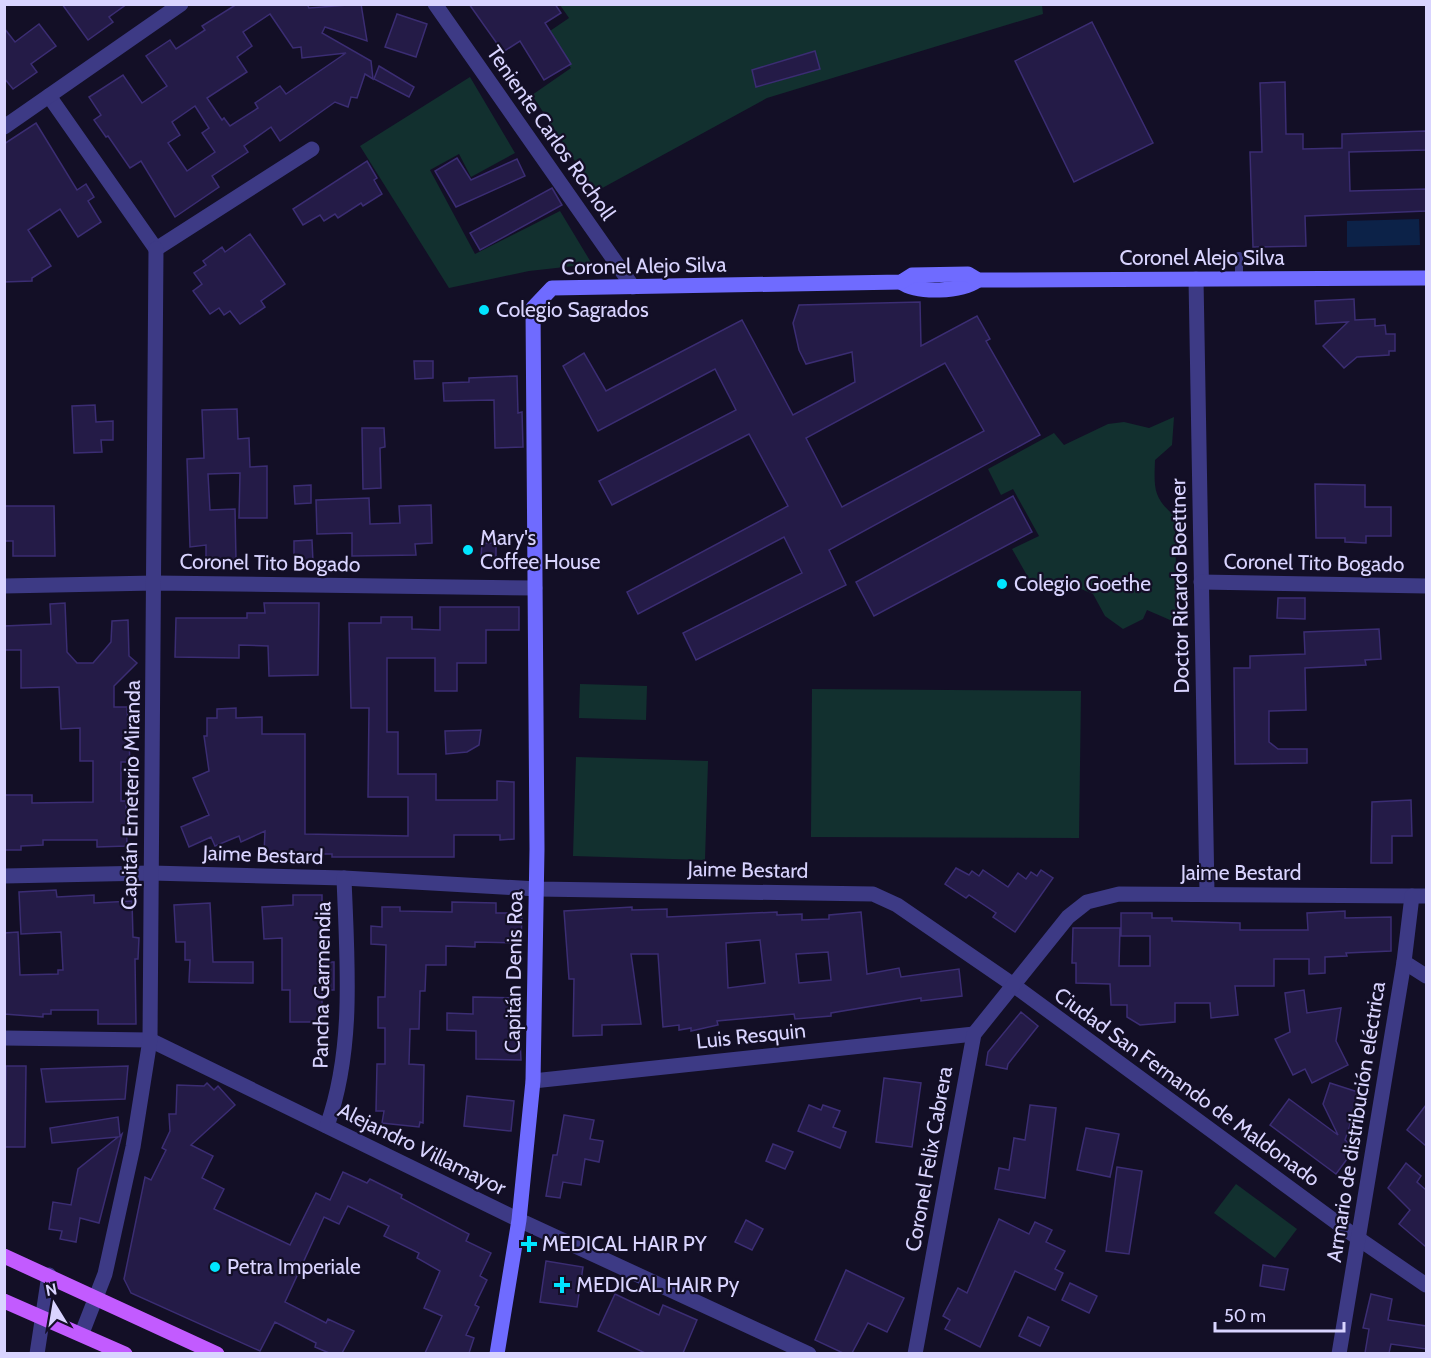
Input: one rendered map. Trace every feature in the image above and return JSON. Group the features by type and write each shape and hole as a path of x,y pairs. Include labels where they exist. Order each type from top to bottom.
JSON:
{"main road":[{"name":"Coronel Alejo Silva","path":"535,588 533,308 552,288 901,282 911,289 968,287 978,280 1426,278"},
{"name":"Capitán Denis Roa","path":"497,1353 519,1220 533,1081 537,889 535,588"},
{"path":"4,1256 217,1353"},
{"path":"4,1301 125,1353"}],"street":[{"path":"4,127 181,4"},
{"name":"Teniente Carlos Rocholl","path":"435,4 633,286"},
{"path":"49,96 156,249 312,148"},
{"name":"Capitán Emeterio Miranda","path":"82,1333 105,1274 127,1176 150,1040 156,249"},
{"name":"Doctor Ricardo Boettner","path":"1196,279 1207,893"},
{"name":"Coronel Tito Bogado","path":"1201,582 1426,586"},
{"name":"Coronel Tito Bogado","path":"4,586 155,583 535,588"},
{"name":"Jaime Bestard","path":"4,876 151,873 344,878 537,889 873,894 897,905 1012,984 1068,917 1087,902 1119,894 1419,896"},
{"name":"Pancha Garmendia","path":"327,1126 339,1092 346,1040 344,878"},
{"name":"Armario de distribución eléctrica","path":"1339,1353 1404,962 1419,896"},
{"path":"1404,962 1426,976"},
{"name":"Coronel Felix Cabrera","path":"915,1353 974,1034 1012,984"},
{"name":"Ciudad San Fernando de Maldonado","path":"1012,984 1426,1286"},
{"name":"Luis Resquin","path":"533,1081 974,1034"},
{"name":"Alejandro Villamayor","path":"4,1038 150,1040 519,1220 808,1353"},
{"path":"37,1353 49,1275"}],"lane":[{"path":"1239,256 1239,278"}],"green space":[{"path":"560,5 1042,5 1043,14 767,98 595,192 532,95 571,68 547,33 569,18","holes":["814,52 820,69 756,87 752,70"]},
{"path":"470,77 515,153 471,177 459,154 430,170 475,254 560,211 592,264 529,271 449,288 360,146"},
{"path":"1174,417 1172,445 1155,460 1155,485 1162,504 1175,516 1177,623 1147,610 1143,619 1123,629 1105,616 1093,594 1067,583 1029,579 1012,549 1039,536 1013,489 1001,495 988,469 1054,433 1064,445 1108,424 1124,422 1149,428"},
{"path":"580,684 647,686 646,720 579,718"},
{"path":"812,689 1081,691 1079,838 811,837"},
{"path":"576,757 708,761 705,860 573,856"},
{"path":"1236,1184 1297,1229 1275,1258 1214,1213"}],"water":[{"path":"1419,219 1420,245 1347,247 1347,221"}],"building":[{"path":"62,4 127,4 109,17 113,22 88,40"},
{"path":"237,4 307,4 309,8 361,4 367,41 325,27 322,33 371,61 373,79 365,74 357,98 351,97 348,107 335,102 280,141 271,127 244,146 248,152 212,176 219,187 175,217 141,161 130,168 108,136 106,137 94,120 101,115 89,97 123,75 142,103 167,86 146,56 170,40 176,49 205,30 202,26","holes":["270,14 293,48 301,47 302,58 346,53 286,94 280,86 255,103 258,108 230,126 224,118 222,120 207,98 247,72 237,57 252,46 243,32","195,106 209,128 202,133 215,152 187,171 168,143 180,135 172,122"]},
{"path":"469,4 555,4 561,13 545,23 571,64 544,80 520,41 503,52"},
{"path":"397,14 427,24 416,57 385,47"},
{"path":"1092,22 1153,143 1074,182 1015,61"},
{"path":"39,24 56,46 31,64 37,72 13,89 4,78 4,28 15,42"},
{"path":"815,51 820,69 756,87 752,70"},
{"path":"379,66 414,87 409,97 374,79"},
{"path":"1285,82 1286,134 1303,134 1303,149 1342,148 1342,134 1426,131 1426,150 1349,152 1350,191 1426,189 1426,211 1305,216 1306,246 1253,247 1250,152 1262,152 1260,83"},
{"path":"36,123 77,190 86,184 94,197 88,201 101,222 78,237 60,209 28,230 51,266 32,278 32,281 4,282 4,144"},
{"path":"457,158 471,180 517,159 525,176 456,207 435,171"},
{"path":"367,161 377,178 374,180 382,194 363,206 361,203 338,218 335,214 324,221 320,215 303,225 293,209"},
{"path":"552,188 562,205 480,250 470,233"},
{"path":"250,234 285,284 261,301 265,307 240,324 230,311 224,315 219,308 210,314 193,291 202,284 194,273 206,265 203,261 222,247 225,252"},
{"path":"1354,299 1355,320 1375,319 1375,326 1385,325 1386,334 1395,334 1395,351 1389,351 1389,355 1357,357 1344,368 1323,346 1348,322 1316,324 1315,301"},
{"path":"920,302 921,346 977,316 990,339 986,341 1040,435 829,550 846,585 696,660 683,633 802,573 784,537 638,614 627,592 788,506 749,434 612,505 599,481 736,410 715,369 598,431 563,366 584,353 606,391 742,320 793,415 855,382 852,352 806,364 799,350 793,323 799,305","holes":["945,363 984,431 842,507 806,438"]},
{"path":"414,361 433,361 433,378 415,379"},
{"path":"517,376 518,413 522,412 523,447 495,448 494,400 444,401 443,383 469,382 469,378"},
{"path":"95,405 96,422 113,421 113,440 101,440 102,452 74,453 72,406"},
{"path":"237,409 238,439 249,438 250,467 267,466 267,518 239,518 240,473 208,474 210,510 235,509 236,560 206,560 206,545 190,547 187,459 204,458 202,410"},
{"path":"362,428 384,428 385,447 380,448 381,488 363,489"},
{"path":"1315,484 1365,485 1365,507 1391,507 1391,536 1366,536 1366,543 1345,542 1345,538 1316,538"},
{"path":"311,485 311,503 295,504 294,486"},
{"path":"1013,496 1032,532 874,616 856,582"},
{"path":"369,498 370,524 400,523 399,506 431,505 432,543 415,544 416,555 352,556 352,533 317,534 316,500"},
{"path":"4,506 54,506 55,556 13,556 13,541 4,541"},
{"path":"312,540 313,562 294,563 294,541"},
{"path":"482,543 496,543 496,558 481,557"},
{"path":"1278,598 1305,598 1305,619 1277,618"},
{"path":"65,603 67,652 77,663 93,663 111,642 112,621 128,620 129,656 137,663 114,686 114,707 127,707 130,762 121,762 121,801 126,801 127,846 97,847 97,840 43,840 43,845 21,846 21,850 4,850 4,795 32,795 32,803 93,802 93,761 80,761 80,728 61,729 59,687 21,688 21,650 4,650 4,626 51,624 50,604"},
{"path":"264,603 319,603 318,675 269,676 268,646 239,645 239,658 175,657 176,618 247,618 247,613 265,613"},
{"path":"440,607 519,607 519,630 486,630 486,663 457,663 457,691 435,691 435,658 387,658 387,732 398,732 398,774 436,774 436,800 497,800 497,781 514,782 514,839 500,840 500,835 454,835 454,857 332,857 332,854 264,854 265,831 241,842 239,836 215,846 211,837 189,847 181,827 209,815 193,778 209,771 204,736 207,736 207,718 217,718 217,709 236,708 236,718 262,717 262,734 305,734 305,834 408,836 408,797 368,797 369,708 351,708 349,623 381,623 381,617 412,617 412,629 440,630"},
{"path":"1379,629 1381,659 1365,660 1366,665 1305,668 1306,710 1269,711 1269,742 1278,749 1307,749 1307,763 1235,764 1234,668 1250,668 1250,656 1305,654 1304,632"},
{"path":"481,730 479,745 467,752 446,754 445,731"},
{"path":"1411,800 1412,836 1392,836 1392,863 1371,863 1372,802"},
{"path":"956,868 969,875 972,871 979,876 983,870 1008,887 1018,873 1026,879 1031,872 1037,876 1041,870 1053,878 1015,932 993,917 996,913 969,895 966,898 945,884"},
{"path":"56,890 57,897 94,895 94,903 132,901 133,937 139,938 138,959 135,959 136,1024 98,1024 98,1010 51,1010 51,1014 43,1014 43,1017 4,1014 4,933 18,932 20,975 58,974 58,970 63,970 61,932 21,934 19,892"},
{"path":"293,895 322,895 322,962 334,962 334,990 322,990 322,1022 290,1022 290,990 282,990 282,938 264,939 262,907 293,905"},
{"path":"452,902 496,903 496,913 522,913 521,943 475,942 475,947 446,946 446,965 426,965 425,991 420,991 419,1029 410,1029 409,1064 424,1065 423,1123 420,1122 419,1127 382,1123 384,1111 376,1111 377,1064 385,1064 385,1028 378,1028 378,997 385,997 386,945 371,944 371,926 382,927 382,907 400,907 400,911 452,912"},
{"path":"210,903 213,962 253,962 253,983 189,982 190,960 185,960 185,942 176,942 174,905"},
{"path":"632,907 632,910 667,909 667,917 777,912 777,915 802,914 802,920 829,919 829,915 861,912 867,974 899,968 901,977 959,969 962,996 921,1001 921,998 831,1013 831,1016 795,1019 794,1014 717,1021 718,1025 691,1031 691,1028 679,1030 679,1025 663,1027 658,954 631,954 641,1024 602,1025 602,1035 573,1036 574,979 569,979 564,911","holes":["760,940 765,983 728,988 726,943","828,952 831,980 799,983 796,954"]},
{"path":"1345,911 1345,918 1391,917 1391,951 1346,953 1347,956 1325,957 1325,973 1309,974 1309,959 1274,959 1274,986 1235,986 1238,1015 1211,1018 1210,1003 1175,1003 1175,1022 1140,1025 1127,1017 1127,1005 1111,1005 1110,984 1076,983 1076,963 1072,963 1073,928 1120,928 1119,966 1150,966 1150,936 1121,936 1121,913 1152,913 1152,918 1172,918 1172,921 1240,923 1240,930 1308,930 1307,913"},
{"path":"1304,990 1307,1013 1341,1008 1336,1041 1348,1065 1312,1083 1305,1069 1293,1075 1275,1039 1290,1032 1285,993"},
{"path":"473,997 518,998 521,1060 476,1059 476,1031 447,1030 447,1013 473,1014"},
{"path":"1021,1012 1038,1026 1008,1064 1007,1069 986,1065 988,1052"},
{"path":"6,1066 26,1066 25,1147 5,1147"},
{"path":"128,1066 125,1099 46,1102 41,1069"},
{"path":"884,1078 921,1083 912,1147 876,1142"},
{"path":"207,1083 214,1090 218,1086 235,1105 191,1145 213,1156 202,1178 224,1189 214,1209 290,1245 316,1193 330,1200 343,1172 367,1183 370,1179 402,1195 401,1198 469,1234 466,1241 491,1253 480,1276 487,1280 475,1305 479,1307 466,1335 474,1338 469,1353 425,1353 442,1316 424,1308 440,1271 417,1258 419,1253 384,1236 389,1226 348,1206 339,1224 324,1217 285,1302 326,1323 328,1319 354,1331 342,1353 329,1353 315,1347 316,1343 275,1322 260,1351 131,1293 124,1279 145,1177 151,1180 166,1150 162,1148 170,1131 169,1114 176,1114 177,1085 204,1086"},
{"path":"1330,1083 1361,1093 1345,1140 1353,1146 1353,1151 1336,1174 1270,1125 1289,1099 1338,1135 1323,1104"},
{"path":"467,1096 514,1101 511,1131 464,1126"},
{"path":"809,1105 821,1110 823,1105 840,1111 833,1127 846,1132 840,1148 798,1131"},
{"path":"1030,1105 1056,1108 1045,1198 995,1189 999,1168 1009,1170 1014,1138 1025,1140"},
{"path":"1426,1105 1426,1146 1407,1130"},
{"path":"564,1115 594,1120 590,1139 603,1141 599,1162 585,1159 581,1185 563,1182 560,1198 546,1196 553,1155 557,1155"},
{"path":"118,1117 120,1136 122,1134 99,1223 80,1218 76,1242 60,1239 62,1231 49,1229 53,1202 71,1205 78,1169 118,1137 52,1143 50,1128"},
{"path":"1086,1128 1119,1134 1110,1177 1077,1170"},
{"path":"773,1144 793,1152 785,1169 766,1161"},
{"path":"1406,1163 1421,1176 1417,1182 1426,1190 1426,1247 1399,1224 1410,1210 1388,1188"},
{"path":"1117,1167 1142,1171 1129,1254 1106,1251"},
{"path":"999,1219 1029,1234 1035,1222 1052,1230 1046,1242 1065,1251 1055,1269 1063,1273 1055,1290 1015,1271 980,1347 945,1329 950,1320 943,1316 958,1288 967,1293"},
{"path":"746,1220 763,1229 752,1250 735,1242"},
{"path":"546,1261 583,1267 577,1307 540,1302"},
{"path":"1263,1265 1288,1269 1284,1290 1260,1286"},
{"path":"846,1270 904,1298 887,1332 868,1323 852,1353 843,1353 815,1340"},
{"path":"1070,1283 1097,1296 1089,1313 1062,1300"},
{"path":"615,1294 659,1315 663,1305 697,1320 683,1353 645,1353 598,1331"},
{"path":"1371,1294 1392,1299 1388,1320 1426,1326 1426,1349 1391,1344 1389,1353 1365,1353 1369,1329 1363,1328"},
{"path":"1028,1317 1049,1327 1040,1346 1019,1336"}],"place":[{"name":"Colegio Sagrados","path":"484,310"},
{"name":"Mary's Coffee House","path":"468,550"},
{"name":"Colegio Goethe","path":"1002,584"},
{"name":"MEDICAL HAIR PY","path":"529,1244"},
{"name":"Petra Imperiale","path":"215,1267"},
{"name":"MEDICAL HAIR Py","path":"562,1285"}]}
